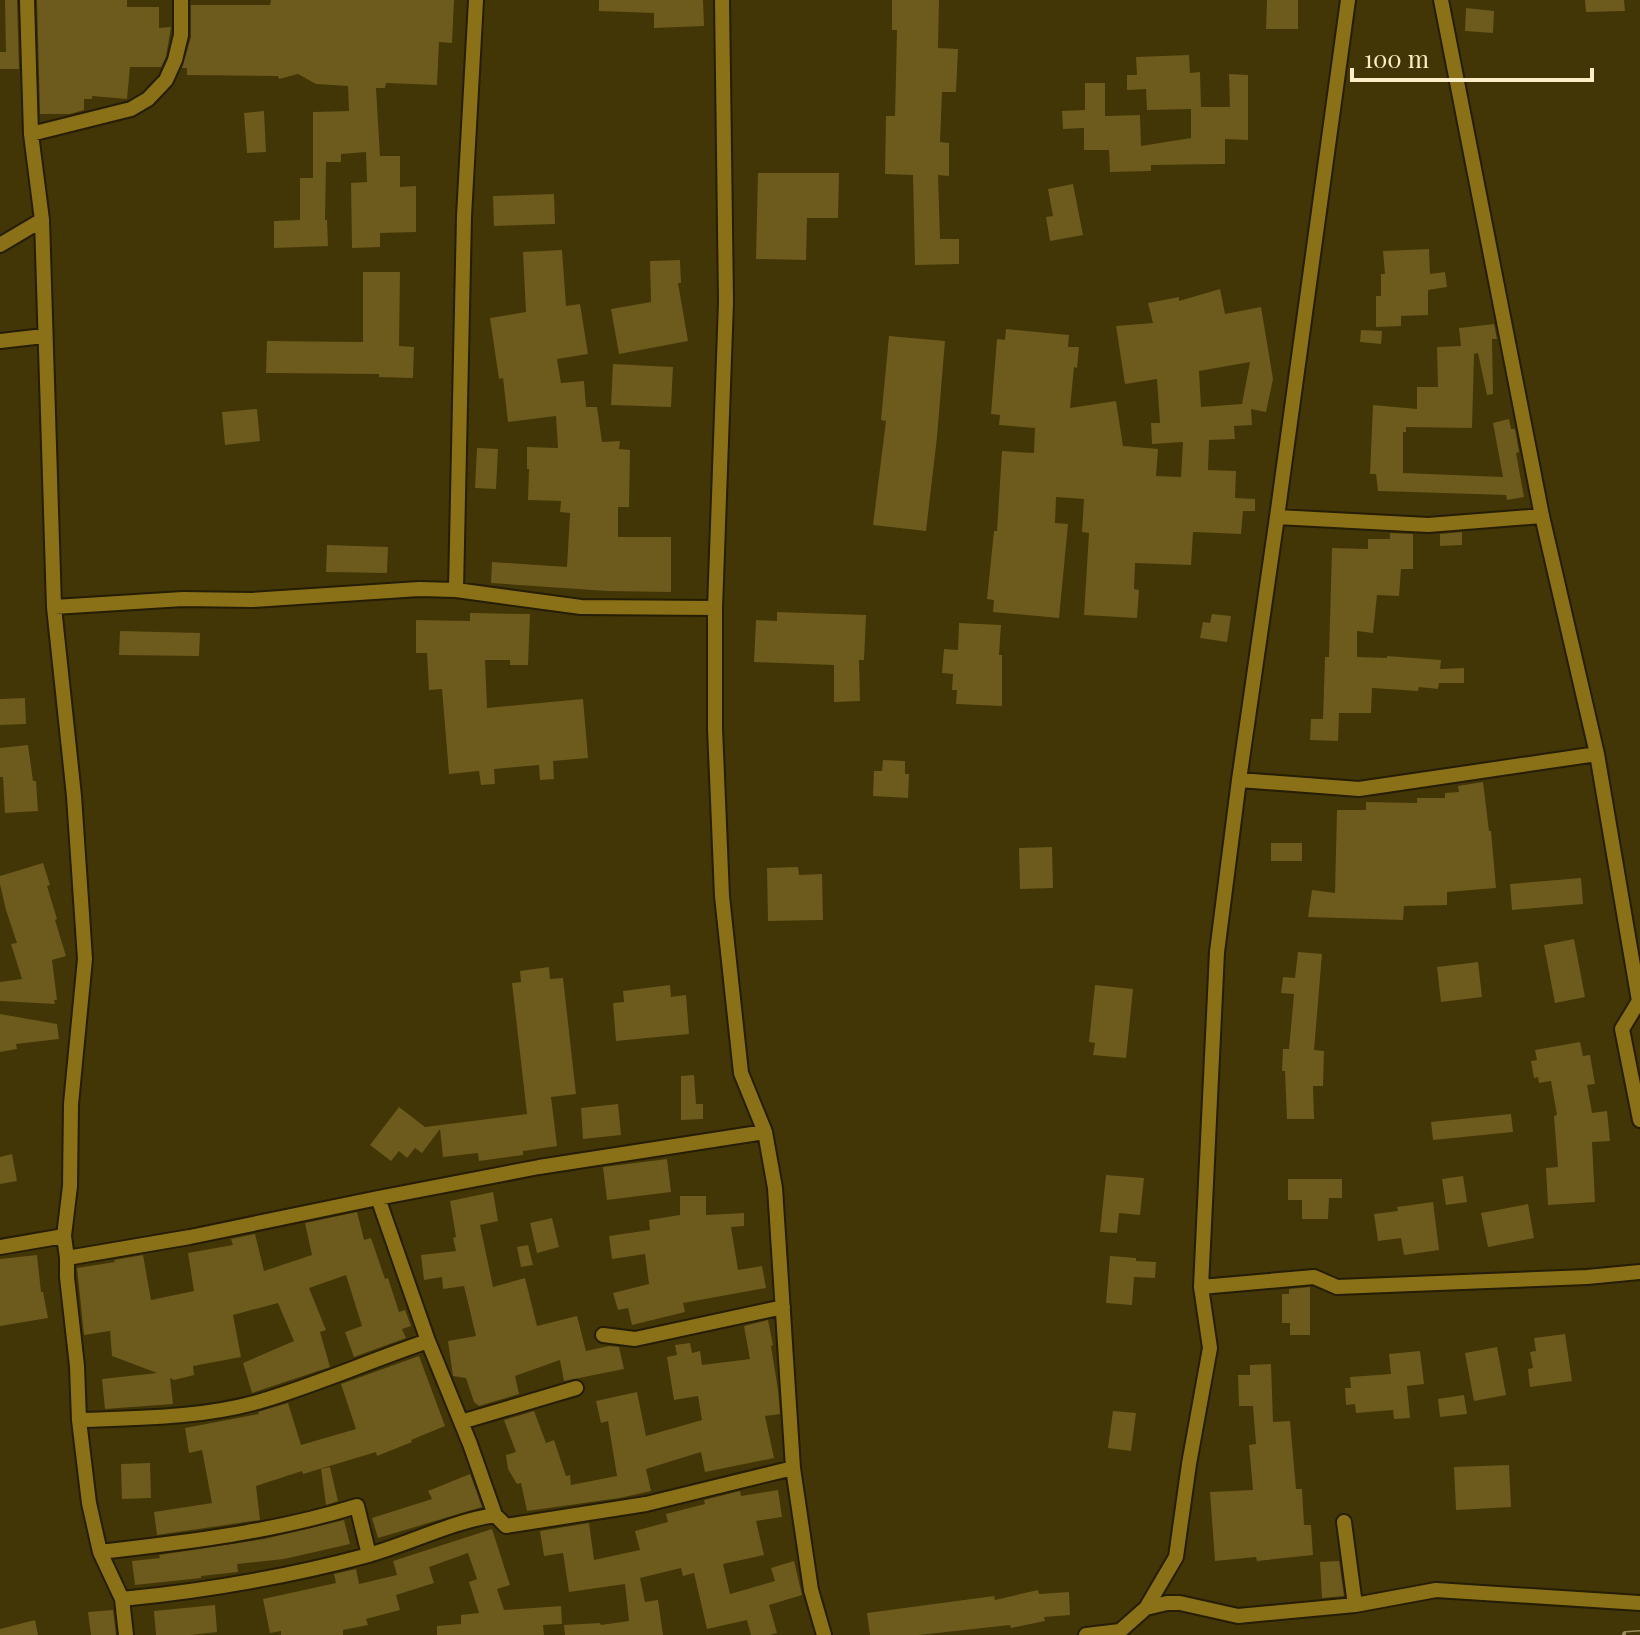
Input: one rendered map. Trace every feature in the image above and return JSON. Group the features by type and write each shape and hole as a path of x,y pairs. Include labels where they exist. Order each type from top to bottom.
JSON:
{"street":[{"path":"27,0 31,134 42,220 54,607 74,796 85,959 71,1104 70,1186 64,1236 89,1503 100,1552 122,1599 126,1635"},
{"path":"31,134 131,109 148,99 166,80 175,60 181,35 181,0"},
{"path":"456,590 464,216 476,0"},
{"path":"722,0 726,302 715,608 715,728 722,896 741,1073 765,1132 775,1188 793,1468 811,1590 824,1635"},
{"path":"1086,1635 1120,1633 1146,1608 1176,1557 1210,1348 1201,1287 1217,952 1348,0"},
{"path":"1441,0 1542,516 1597,754 1639,1001 1622,1029 1640,1120"},
{"path":"0,245 42,220"},
{"path":"0,341 44,336"},
{"path":"1277,517 1428,525 1542,516"},
{"path":"54,607 183,599 252,600 419,589 456,590 581,607 715,608"},
{"path":"1239,780 1359,789 1597,754"},
{"path":"67,1258 190,1237 539,1167 765,1132"},
{"path":"378,1198 428,1341 495,1515 506,1526 646,1504 793,1468"},
{"path":"0,1247 64,1236"},
{"path":"1201,1287 1314,1277 1337,1287 1640,1272"},
{"path":"603,1335 635,1339 783,1307"},
{"path":"79,1420 203,1413 261,1401 428,1341"},
{"path":"461,1422 576,1388"},
{"path":"100,1552 223,1537 323,1517 357,1506 369,1555"},
{"path":"122,1599 182,1593 304,1571 369,1555 476,1518 495,1515"},
{"path":"1344,1522 1355,1605"},
{"path":"1146,1608 1180,1603 1238,1616 1355,1605 1436,1590 1640,1603"}],"building":[{"path":"5,0 17,0 19,69 0,69 0,52 6,52"},
{"path":"37,0 127,0 127,7 159,7 159,28 171,27 166,57 161,67 130,67 127,99 92,96 92,99 84,99 84,110 70,114 40,114"},
{"path":"271,0 454,0 452,43 439,42 437,85 386,83 385,88 376,88 380,156 400,156 400,187 416,186 416,232 380,233 380,247 352,248 351,183 367,182 366,152 341,154 341,162 326,162 328,246 274,248 274,221 300,220 300,178 313,178 313,112 349,111 348,86 316,84 298,74 279,79 278,76 187,75 187,68 182,68 191,37 191,5 270,5"},
{"path":"599,0 703,0 704,26 654,28 654,13 599,11"},
{"path":"892,0 939,0 938,48 958,49 956,92 942,92 940,142 949,143 949,176 938,175 940,239 959,239 959,264 915,265 913,175 885,174 886,116 895,116 897,30 892,30"},
{"path":"1267,0 1298,0 1298,29 1266,29"},
{"path":"1585,0 1624,0 1625,11 1586,12"},
{"path":"1466,8 1494,11 1493,33 1465,31"},
{"path":"1189,55 1190,73 1200,72 1201,107 1230,107 1229,74 1248,75 1248,140 1225,139 1225,164 1151,165 1151,171 1110,172 1109,150 1084,150 1084,128 1063,129 1062,111 1085,110 1085,83 1105,83 1105,116 1140,115 1141,146 1191,138 1191,109 1147,110 1146,89 1127,90 1127,75 1137,75 1136,57"},
{"path":"264,111 266,152 247,153 244,113"},
{"path":"758,173 839,173 838,218 807,218 806,260 756,259"},
{"path":"1073,184 1083,235 1050,241 1046,217 1053,216 1048,189"},
{"path":"554,194 555,224 494,226 493,196"},
{"path":"1429,249 1430,274 1445,272 1447,287 1428,290 1428,315 1401,316 1401,326 1376,327 1376,296 1381,296 1381,274 1385,274 1383,251"},
{"path":"562,250 566,306 580,304 588,354 557,359 561,383 584,381 586,407 597,407 602,442 620,441 619,449 630,450 629,507 618,507 618,537 671,537 671,592 491,583 492,562 567,567 570,513 560,512 561,501 528,500 527,447 558,448 556,416 508,422 503,378 499,379 490,318 526,312 523,252"},
{"path":"680,260 681,283 678,283 688,341 619,354 611,309 651,302 650,261"},
{"path":"363,272 400,272 399,346 414,347 413,378 379,377 379,374 266,373 267,341 363,342"},
{"path":"1220,289 1225,314 1261,307 1273,379 1266,412 1251,409 1252,425 1234,426 1235,439 1209,440 1208,470 1236,471 1235,498 1255,499 1255,511 1243,511 1241,534 1193,532 1191,565 1135,563 1134,589 1139,590 1137,618 1084,615 1089,533 1082,532 1084,499 1056,497 1055,523 1068,524 1059,618 993,612 994,600 987,599 994,531 997,531 1002,451 1034,453 1035,428 999,425 1000,415 991,414 997,339 1005,340 1006,329 1069,335 1068,347 1079,347 1070,408 1116,401 1123,446 1158,449 1156,476 1181,477 1183,442 1152,444 1151,423 1160,423 1157,379 1125,384 1116,326 1153,323 1148,303 1179,297 1179,301","holes":["1250,362 1242,404 1201,407 1199,371"]},
{"path":"1494,324 1497,339 1492,339 1493,394 1487,395 1478,353 1474,354 1472,428 1406,427 1406,432 1403,432 1403,473 1503,477 1493,423 1509,419 1511,429 1515,429 1524,497 1507,500 1506,495 1378,491 1376,474 1370,474 1373,405 1417,409 1417,387 1438,387 1437,347 1461,346 1459,328"},
{"path":"1361,330 1382,331 1381,344 1360,342"},
{"path":"889,336 945,341 926,531 873,525 886,421 881,420"},
{"path":"613,364 673,367 671,407 611,405"},
{"path":"257,409 260,441 225,445 222,412"},
{"path":"477,448 498,449 496,489 475,488"},
{"path":"1462,532 1462,545 1440,546 1440,534"},
{"path":"1390,533 1413,534 1413,569 1401,569 1399,596 1377,595 1373,633 1357,631 1357,657 1441,660 1440,669 1464,668 1464,683 1439,683 1438,689 1419,687 1418,691 1372,688 1371,713 1339,713 1338,741 1310,740 1311,719 1323,719 1325,657 1329,657 1332,548 1368,549 1368,539 1390,539"},
{"path":"327,545 388,547 387,573 326,572"},
{"path":"777,612 866,615 864,660 859,660 860,701 834,702 834,665 754,662 756,620 777,621"},
{"path":"470,613 530,614 528,665 510,665 510,660 485,660 487,708 583,699 588,758 553,761 554,779 540,780 539,765 494,769 495,784 481,785 479,771 449,774 442,689 429,690 427,653 416,653 416,620 470,621"},
{"path":"1212,614 1231,616 1227,642 1200,638 1203,622 1210,623"},
{"path":"959,623 1001,625 1002,706 956,704 957,690 952,690 953,674 942,673 944,649 958,650"},
{"path":"120,631 200,633 199,656 119,655"},
{"path":"25,698 26,724 0,725 0,699"},
{"path":"28,745 33,781 36,781 38,811 5,813 0,748"},
{"path":"883,760 905,761 905,774 909,774 908,798 873,796 874,771 882,771"},
{"path":"1483,782 1496,888 1447,892 1447,905 1404,906 1403,920 1308,917 1312,890 1335,893 1337,810 1366,810 1366,802 1417,803 1417,798 1445,798 1445,793 1459,792 1458,786"},
{"path":"1271,843 1302,843 1302,861 1271,861"},
{"path":"1052,847 1053,888 1020,889 1019,848"},
{"path":"43,863 66,956 52,960 57,1000 54,1000 55,1004 0,1001 0,982 22,979 11,944 17,943 6,910 0,876"},
{"path":"798,867 799,875 822,874 823,920 768,921 767,868"},
{"path":"1581,878 1583,904 1512,910 1510,884"},
{"path":"1574,939 1585,997 1555,1003 1544,945"},
{"path":"1298,952 1322,954 1314,1050 1324,1051 1323,1086 1313,1086 1314,1119 1287,1119 1285,1071 1282,1071 1283,1049 1289,1049 1294,994 1281,993 1283,977 1295,978"},
{"path":"1478,962 1482,997 1441,1002 1437,967"},
{"path":"549,967 550,979 563,978 576,1094 551,1097 557,1146 523,1151 523,1155 479,1161 478,1153 443,1157 440,1129 422,1153 415,1148 407,1158 399,1151 391,1161 370,1145 399,1107 425,1127 527,1114 512,983 521,982 520,971"},
{"path":"670,985 671,997 686,995 689,1034 616,1041 613,1003 624,1002 623,991"},
{"path":"1095,985 1133,989 1126,1058 1093,1055 1095,1043 1089,1042"},
{"path":"0,1014 57,1024 59,1039 16,1044 17,1049 0,1052"},
{"path":"1580,1042 1583,1056 1590,1055 1595,1084 1587,1085 1592,1113 1607,1111 1610,1141 1592,1142 1595,1202 1548,1205 1546,1168 1558,1167 1554,1116 1557,1115 1551,1081 1539,1083 1538,1077 1534,1078 1531,1061 1537,1060 1535,1050"},
{"path":"694,1075 696,1104 703,1104 703,1119 681,1120 681,1076"},
{"path":"618,1104 621,1135 583,1139 581,1108"},
{"path":"1511,1114 1513,1132 1433,1140 1431,1122"},
{"path":"12,1154 17,1181 0,1184 0,1157"},
{"path":"667,1159 671,1192 607,1200 603,1167"},
{"path":"1106,1175 1144,1178 1140,1215 1119,1213 1117,1233 1100,1232"},
{"path":"1463,1176 1467,1202 1446,1205 1442,1179"},
{"path":"1288,1179 1342,1179 1342,1198 1329,1198 1328,1219 1302,1219 1302,1200 1288,1200"},
{"path":"493,1192 498,1221 480,1225 493,1287 525,1278 537,1326 577,1316 586,1351 619,1347 624,1369 564,1381 560,1360 515,1376 519,1394 479,1406 474,1402 466,1378 453,1376 448,1341 476,1336 464,1286 443,1289 442,1277 424,1280 421,1255 456,1251 450,1201"},
{"path":"680,1196 706,1196 706,1215 744,1213 744,1226 731,1227 738,1270 762,1266 766,1288 683,1303 685,1312 632,1325 628,1308 618,1310 613,1293 649,1284 645,1254 612,1259 609,1236 650,1230 649,1220 680,1215"},
{"path":"1433,1202 1439,1250 1404,1255 1401,1238 1378,1241 1374,1214"},
{"path":"1528,1204 1534,1238 1488,1247 1481,1213"},
{"path":"357,1212 364,1240 371,1238 399,1312 405,1310 411,1326 402,1329 406,1338 354,1357 345,1332 362,1326 346,1275 309,1288 326,1330 320,1332 330,1367 252,1393 243,1363 294,1341 278,1303 233,1315 241,1357 193,1366 194,1375 174,1380 170,1378 173,1404 105,1409 102,1379 157,1373 112,1356 110,1331 84,1335 77,1268 143,1255 151,1300 194,1291 188,1253 233,1245 231,1239 255,1234 264,1271 312,1255 305,1223"},
{"path":"552,1218 559,1247 537,1253 530,1223"},
{"path":"528,1245 533,1265 521,1267 517,1247"},
{"path":"37,1255 41,1292 48,1318 0,1326 0,1259"},
{"path":"1110,1256 1156,1262 1155,1278 1134,1277 1132,1305 1106,1303"},
{"path":"1310,1287 1310,1335 1290,1335 1290,1323 1282,1323 1282,1294 1289,1294 1289,1289"},
{"path":"768,1320 780,1414 765,1416 774,1458 705,1472 701,1452 646,1469 651,1491 527,1511 521,1483 517,1484 508,1469 506,1455 516,1452 504,1420 534,1411 546,1443 554,1440 566,1476 570,1475 571,1485 617,1476 608,1421 601,1423 596,1401 637,1392 646,1436 702,1420 698,1396 674,1400 667,1357 677,1355 675,1345 690,1343 692,1353 700,1351 702,1365 750,1359 744,1326"},
{"path":"1565,1334 1572,1381 1530,1387 1528,1369 1533,1368 1530,1352 1536,1351 1534,1338"},
{"path":"1497,1347 1506,1395 1474,1401 1465,1353"},
{"path":"1420,1351 1424,1384 1407,1386 1410,1418 1394,1419 1393,1410 1356,1413 1355,1404 1346,1405 1345,1388 1351,1388 1350,1377 1391,1374 1389,1354"},
{"path":"419,1356 445,1426 377,1456 376,1452 256,1486 260,1520 157,1535 154,1512 212,1503 202,1450 189,1453 185,1428 259,1414 288,1403 301,1445 356,1429 341,1384"},
{"path":"1271,1364 1273,1422 1290,1421 1296,1489 1302,1489 1304,1525 1311,1525 1313,1555 1257,1561 1256,1557 1215,1561 1210,1492 1253,1490 1249,1445 1256,1444 1253,1406 1239,1406 1238,1375 1250,1375 1250,1365"},
{"path":"1464,1395 1467,1414 1440,1417 1438,1399"},
{"path":"1113,1411 1136,1413 1131,1451 1108,1448"},
{"path":"150,1463 151,1498 122,1499 121,1464"},
{"path":"1509,1465 1511,1507 1456,1510 1454,1467"},
{"path":"330,1467 338,1501 326,1505 321,1469"},
{"path":"470,1474 482,1507 378,1538 372,1518 432,1499 428,1491"},
{"path":"778,1490 782,1517 756,1521 764,1555 723,1564 730,1594 775,1581 771,1568 794,1561 802,1595 769,1605 777,1633 751,1635 747,1620 707,1629 694,1573 683,1576 681,1568 640,1578 645,1602 658,1600 663,1635 565,1635 564,1625 629,1621 625,1584 569,1592 563,1553 544,1556 540,1531 589,1523 594,1560 640,1550 635,1531 668,1522 666,1514 740,1491 741,1496"},
{"path":"344,1520 350,1544 284,1559 237,1564 238,1572 135,1585 132,1561 264,1539"},
{"path":"492,1529 510,1585 497,1589 504,1610 561,1606 562,1624 543,1625 544,1635 437,1635 437,1626 461,1624 461,1615 479,1613 469,1582 477,1579 468,1553 429,1567 434,1583 396,1595 400,1610 366,1619 368,1625 343,1630 343,1635 270,1633 263,1599 336,1583 334,1574 356,1569 359,1584 397,1575 393,1561"},
{"path":"1339,1561 1344,1596 1322,1598 1320,1562"},
{"path":"1038,1590 1039,1594 1069,1592 1070,1615 1044,1617 1045,1621 1011,1628 1010,1625 919,1635 870,1635 867,1613 994,1596 995,1600"},
{"path":"215,1605 217,1632 156,1635 154,1611"},
{"path":"113,1610 116,1635 91,1635 88,1612"},
{"path":"35,1620 38,1635 0,1635 0,1629"}],"railway":[{"path":"1626,1635 1640,1634"}]}
